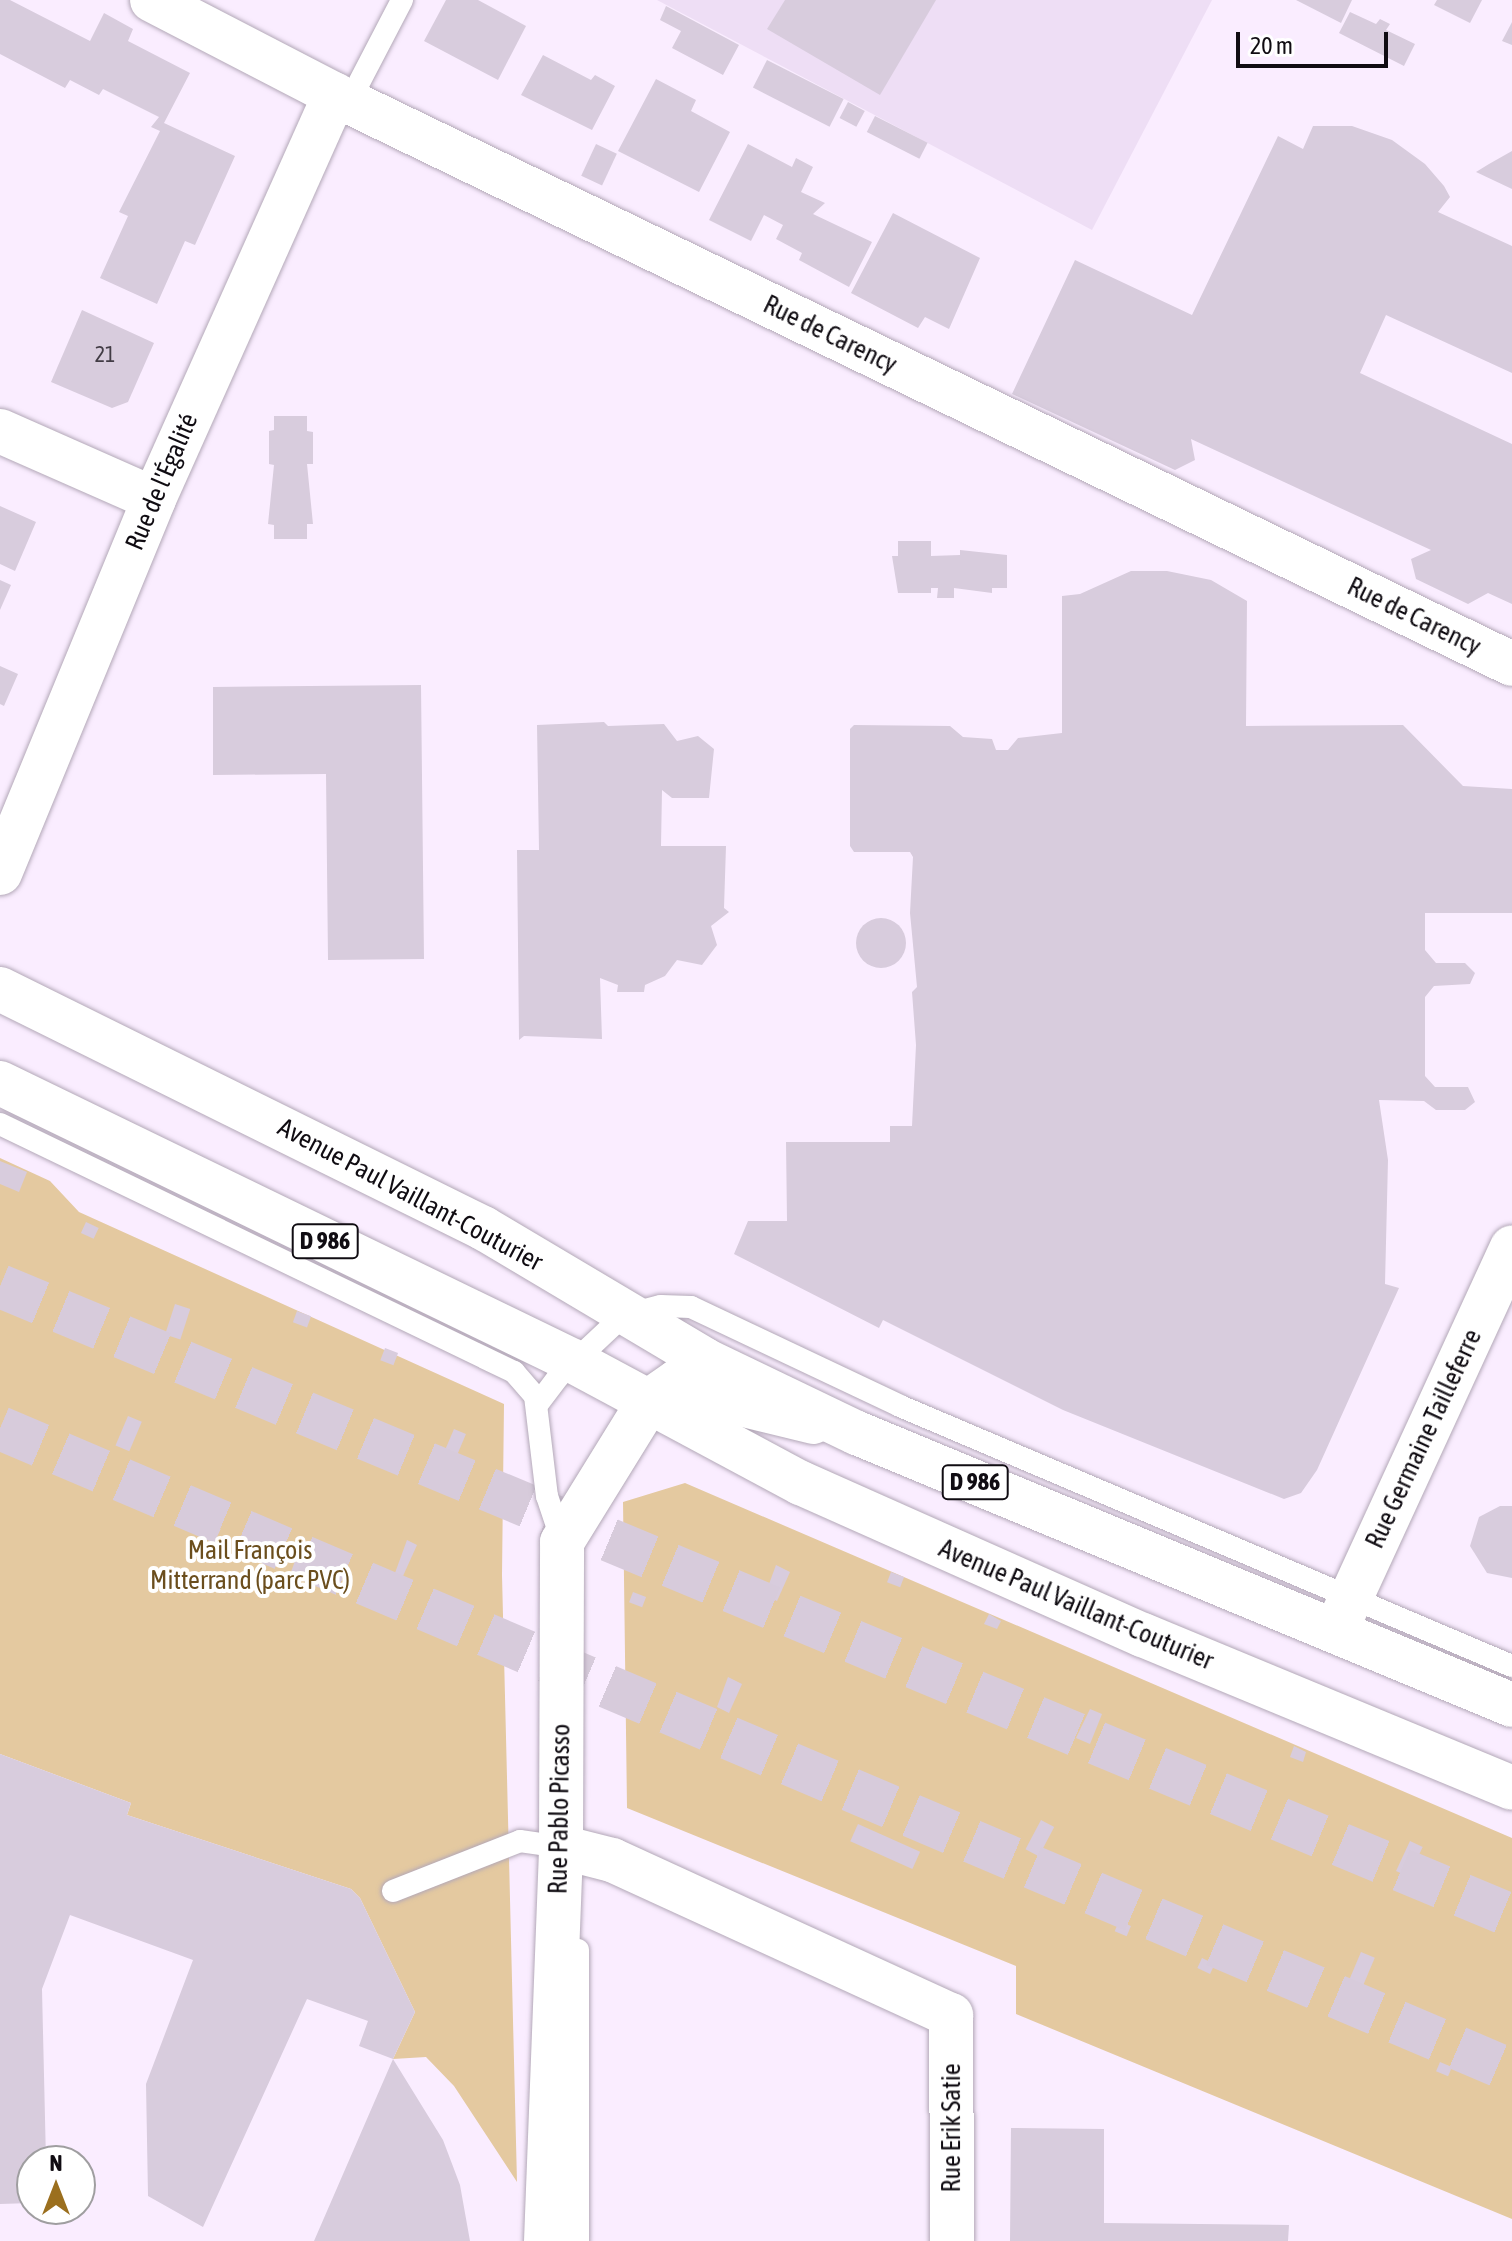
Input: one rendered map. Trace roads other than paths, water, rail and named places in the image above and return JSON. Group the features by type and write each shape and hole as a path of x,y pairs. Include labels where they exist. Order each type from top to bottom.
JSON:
{"street":[{"name":"Rue de Carency","path":"152,0 342,98 1512,664"},
{"name":"Rue de l'Égalité","path":"0,873 154,499 342,98"},
{"path":"0,431 154,499"},
{"name":"Avenue Paul Vaillant-Couturier","path":"0,989 483,1228 623,1316 857,1433 1343,1614 1512,1705"},
{"name":"Avenue Paul Vaillant-Couturier","path":"0,1083 573,1361 801,1483 960,1556 1512,1788"},
{"name":"Rue Germaine Tailleferre","path":"1343,1614 1512,1248"},
{"name":"Avenue Paul Vaillant-Couturier","path":"649,1401 678,1381 719,1399 857,1433"},
{"path":"562,1542 649,1401"},
{"name":"Rue Pablo Picasso","path":"546,2241 561,1847 562,1542"},
{"name":"Rue Erik Satie","path":"561,1847 612,1860 951,2015 952,2241"}],"lane":[{"path":"342,98 402,0"},
{"path":"0,1124 514,1372 537,1405 547,1496 562,1542"},
{"path":"537,1405 573,1361 623,1316 661,1306 691,1307 1343,1614 1512,1666"},
{"path":"393,1891 520,1841 561,1847 578,1875 578,2241"}],"tunnel":[{"path":"0,1286 1512,1916"},
{"path":"0,1428 1512,2071"}],"park label":[{"name":"Mail François Mitterrand (parc PVC)","path":"250,1566"}]}
